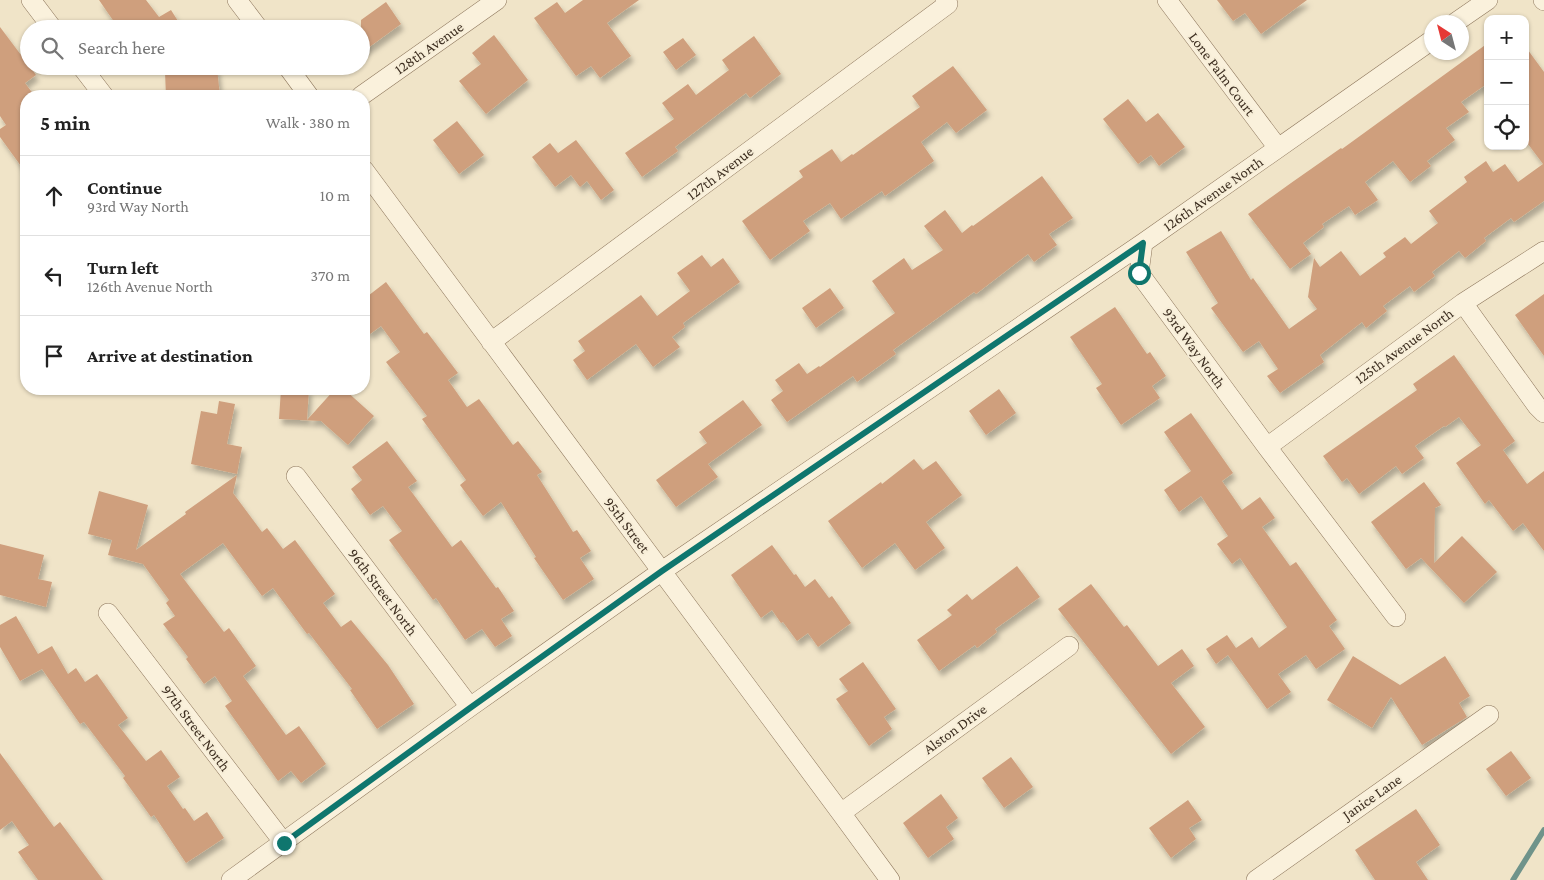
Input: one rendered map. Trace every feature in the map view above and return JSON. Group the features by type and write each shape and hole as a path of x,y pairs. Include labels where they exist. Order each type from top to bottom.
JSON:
{"street":[{"path":"31,0 46,20"},
{"path":"237,0 252,20"},
{"name":"128th Avenue","path":"370,90 497,0"},
{"name":"Lone Palm Court","path":"1167,0 1278,148"},
{"path":"1466,15 1488,0"},
{"name":"127th Avenue","path":"491,342 947,2"},
{"name":"126th Avenue North","path":"232,880 662,571 1143,243 1424,46"},
{"path":"88,75 99,90"},
{"path":"294,75 305,90"},
{"name":"95th Street","path":"370,178 890,880"},
{"name":"93rd Way North","path":"1143,243 1139,273 1267,447 1396,617"},
{"name":"125th Avenue North","path":"1267,447 1463,303 1544,251"},
{"path":"1463,303 1544,413"},
{"name":"96th Street North","path":"296,476 470,708"},
{"name":"97th Street North","path":"108,613 284,843"},
{"name":"Alston Drive","path":"841,813 1069,646"},
{"name":"Janice Lane","path":"1256,880 1489,715"}],"building":[{"path":"99,0 146,0 159,17 171,10 177,20 113,20"},
{"path":"583,0 639,0 607,23 631,56 600,78 591,66 576,76 534,18 557,2 565,13"},
{"path":"1217,0 1307,0 1261,34 1245,13 1233,21"},
{"path":"386,2 401,24 370,46 370,20 361,20"},
{"path":"0,27 20,54 20,75 36,75 25,83 30,90 20,90 20,165 0,137 0,129 6,125 0,116"},
{"path":"494,35 528,80 486,114 459,81 481,64 472,53"},
{"path":"754,36 781,74 750,98 746,93 675,147 678,151 642,177 625,153 674,119 662,103 688,84 696,95 729,70 722,60"},
{"path":"683,38 696,55 676,70 663,52"},
{"path":"1484,46 1484,86 1461,102 1469,112 1446,128 1455,140 1427,161 1431,166 1410,182 1393,161 1365,182 1378,200 1355,215 1349,206 1322,224 1324,227 1303,243 1311,254 1290,269 1248,214 1465,60 1469,60 1469,57"},
{"path":"1529,51 1544,72 1544,201 1514,222 1511,218 1484,238 1486,241 1465,258 1459,251 1432,272 1435,276 1414,292 1410,286 1383,306 1387,311 1366,328 1362,322 1320,355 1324,362 1280,393 1267,376 1278,369 1259,341 1243,352 1211,308 1218,303 1186,252 1221,231 1251,280 1253,278 1289,329 1317,309 1308,297 1314,258 1320,267 1341,251 1360,276 1386,257 1383,253 1405,237 1411,244 1438,223 1429,211 1467,182 1464,177 1486,161 1493,172 1505,164 1518,182 1543,164 1529,145"},
{"path":"953,66 987,110 956,133 947,122 921,142 934,161 885,196 882,191 841,219 830,203 803,221 810,231 770,260 742,221 803,177 799,171 832,149 841,162 920,107 912,96"},
{"path":"165,75 218,75 219,90 166,90"},
{"path":"1128,99 1146,122 1158,113 1185,147 1159,166 1151,155 1138,164 1103,119"},
{"path":"457,121 484,155 459,174 433,140"},
{"path":"576,140 614,190 601,200 587,181 580,187 571,175 555,187 532,157 550,143 558,153"},
{"path":"1042,176 1073,218 1049,234 1057,245 1034,262 1028,254 976,294 974,292 893,350 896,354 857,382 853,376 787,422 771,400 783,391 775,380 799,363 807,374 820,367 895,313 872,281 904,258 912,270 943,250 924,226 945,210 962,233"},
{"path":"702,255 711,267 723,258 740,282 683,323 685,327 672,337 680,347 653,367 636,344 587,380 573,360 585,351 578,341 641,295 657,316 690,291 677,273"},
{"path":"386,282 424,334 427,332 458,373 448,380 467,407 479,399 513,445 518,441 542,472 537,475 573,532 577,530 591,551 580,558 594,579 563,600 534,558 536,557 501,502 483,516 460,485 466,480 422,419 427,416 386,362 400,352 381,326 370,334 370,294"},
{"path":"830,288 844,308 816,328 802,308"},
{"path":"1544,294 1544,356 1515,315"},
{"path":"1115,307 1147,354 1150,352 1166,376 1152,386 1160,398 1121,425 1096,388 1102,384 1070,337"},
{"path":"1454,355 1515,441 1503,450 1527,484 1544,471 1544,551 1523,523 1513,531 1489,500 1485,504 1456,463 1481,445 1459,417 1415,446 1424,458 1402,474 1396,466 1359,494 1347,478 1342,482 1323,456 1417,390 1413,384"},
{"path":"999,389 1016,413 986,435 969,411"},
{"path":"281,395 309,395 307,420 330,395 351,395 374,416 348,445 321,421 279,419"},
{"path":"743,400 762,425 708,464 718,477 676,507 656,480 707,443 699,432"},
{"path":"219,401 235,404 227,444 242,447 237,474 191,464 201,411 217,414"},
{"path":"1191,413 1233,473 1222,481 1242,510 1260,497 1275,518 1262,527 1290,566 1296,562 1337,620 1329,626 1345,649 1316,669 1306,655 1278,674 1291,692 1267,709 1228,655 1216,664 1206,649 1227,635 1236,648 1252,637 1259,648 1287,627 1240,558 1232,564 1217,544 1228,536 1201,496 1179,512 1164,490 1191,471 1164,432"},
{"path":"387,441 417,481 408,487 452,547 461,540 496,588 498,587 514,611 501,619 512,636 495,647 482,629 465,640 436,598 433,600 389,540 402,531 383,506 370,515 351,489 362,480 352,467"},
{"path":"914,459 923,470 936,461 962,495 926,522 945,548 915,570 895,543 862,568 828,521 881,482 882,484"},
{"path":"237,475 233,493 262,532 267,528 283,549 295,540 335,594 323,603 341,627 351,620 388,665 414,704 377,729 350,690 352,689 309,633 307,634 273,588 262,596 223,543 180,574 224,632 229,628 256,666 243,676 286,735 299,726 326,764 301,783 291,771 278,781 225,706 232,701 215,676 204,684 186,659 188,657 163,624 175,616 166,603 169,600 143,564 108,555 112,540 88,534 99,491 148,505 136,550"},
{"path":"1424,482 1441,505 1435,508 1434,563 1462,536 1497,572 1464,603 1421,558 1406,569 1371,522"},
{"path":"0,544 44,555 38,579 52,582 46,607 0,595"},
{"path":"772,545 805,587 815,579 829,598 832,596 851,623 818,647 808,633 797,641 772,610 761,618 731,575"},
{"path":"1017,566 1040,597 995,629 997,632 977,648 975,645 939,671 917,640 952,615 947,610 967,594 972,600"},
{"path":"1091,584 1124,627 1127,625 1158,666 1182,649 1194,666 1171,683 1205,727 1171,754 1058,609"},
{"path":"16,616 38,654 52,646 68,674 76,668 85,682 97,674 128,718 118,725 146,761 161,750 180,777 167,786 183,809 185,808 194,821 207,812 224,838 186,863 154,815 151,817 123,778 125,776 84,722 80,724 42,669 20,681 0,647 0,625"},
{"path":"1353,656 1400,685 1445,656 1470,696 1459,703 1467,717 1422,745 1391,697 1372,728 1327,700"},
{"path":"863,662 896,709 884,717 892,729 869,746 836,699 848,691 839,679"},
{"path":"1511,751 1531,778 1506,796 1486,769"},
{"path":"0,753 54,827 60,822 103,880 38,880 18,852 29,845 12,821 0,830"},
{"path":"1011,757 1033,787 1004,808 982,778"},
{"path":"941,794 958,818 946,827 954,839 928,858 903,823"},
{"path":"1188,800 1202,820 1189,828 1196,839 1171,858 1149,828"},
{"path":"1416,809 1440,845 1416,862 1428,880 1375,880 1355,850"}],"waterway":[{"path":"1513,880 1544,830"}],"route":[{"path":"284,843 662,571 1143,243 1139,273"}]}
